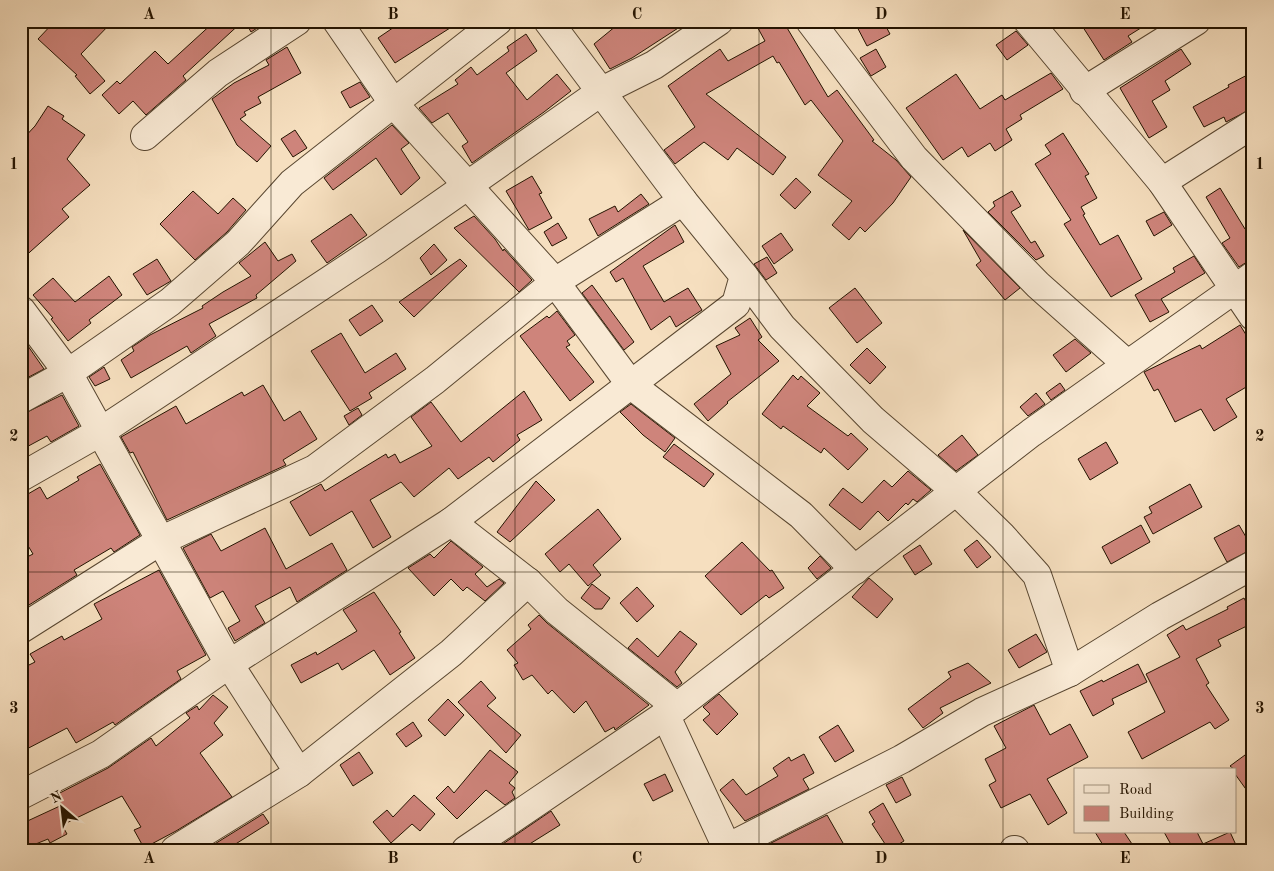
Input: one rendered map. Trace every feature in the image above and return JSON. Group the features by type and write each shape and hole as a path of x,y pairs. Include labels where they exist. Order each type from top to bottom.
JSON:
{"street":[{"path":"145,136 218,74 297,21"},
{"path":"337,21 394,104 555,282 631,384 801,515 855,570"},
{"path":"21,400 68,373 170,302 238,243 292,183 498,21"},
{"path":"548,21 682,201 744,276 782,327 873,420 957,492 1002,536 1037,575 1070,672"},
{"path":"21,477 100,432 469,186 602,92 654,65 719,21"},
{"path":"810,21 914,158 1038,285 1127,364"},
{"path":"1028,21 1243,282 1253,316"},
{"path":"1084,91 1196,21"},
{"path":"1162,182 1253,124"},
{"path":"21,629 160,541 315,469 435,380 555,282 682,201"},
{"path":"21,795 101,754 229,664 451,522 736,304 744,276"},
{"path":"466,850 671,711 1031,433 1243,282"},
{"path":"21,310 68,373 229,664 299,773"},
{"path":"451,522 528,582 671,711 726,849 902,759 982,712 1070,672 1160,616 1253,565"},
{"path":"175,850 299,773 451,652 528,582"}],"building":[{"path":"55,21 67,21 73,28 80,21 113,21 81,54 105,81 90,94 75,76 77,75 38,39"},
{"path":"215,21 243,21 183,76 186,80 146,115 133,101 119,114 102,95 117,81 120,84 155,51 168,64"},
{"path":"245,21 268,21 251,32"},
{"path":"403,21 409,27 419,21 461,21 395,63 378,38"},
{"path":"622,21 689,21 632,58 610,69 594,44"},
{"path":"754,21 783,21 828,97 837,90 874,140 872,141 896,160 911,177 893,203 865,232 860,227 849,240 832,225 852,201 818,175 843,141 811,100 805,105 779,62 777,63 773,56 706,94 786,157 773,175 737,148 728,160 704,142 675,164 664,150 695,127 668,86 720,49 728,61 765,41"},
{"path":"854,21 883,21 890,34 867,46"},
{"path":"1079,21 1152,21 1128,36 1132,42 1104,60"},
{"path":"1016,31 1028,45 1007,60 996,45"},
{"path":"526,34 537,51 506,73 527,100 557,74 571,91 472,163 462,146 468,142 448,113 432,123 419,108 458,84 455,80 471,67 477,75 509,51 507,47"},
{"path":"287,47 301,73 258,97 261,103 244,112 246,115 240,119 271,146 257,162 237,145 212,99 234,83 269,65 266,60"},
{"path":"876,49 886,67 871,76 860,58"},
{"path":"1181,49 1191,64 1165,81 1170,90 1152,101 1167,127 1149,138 1120,88"},
{"path":"1253,72 1253,108 1226,122 1224,117 1204,127 1193,107"},
{"path":"1051,73 1063,89 1020,115 1022,119 1006,129 1012,140 995,151 990,143 968,157 962,147 943,160 906,108 956,74 980,109 1002,95 1005,100"},
{"path":"360,82 370,97 350,108 341,92"},
{"path":"48,106 64,116 62,119 85,135 67,159 90,185 62,209 69,217 21,260 21,141 35,126"},
{"path":"392,125 409,143 401,149 420,178 401,195 376,158 333,190 324,178"},
{"path":"295,130 307,148 293,157 281,139"},
{"path":"1063,133 1089,174 1085,176 1097,198 1081,207 1085,214 1083,215 1100,245 1118,235 1142,279 1111,297 1064,224 1071,220 1035,164 1051,154 1045,145"},
{"path":"532,176 542,193 539,194 552,218 529,230 506,191"},
{"path":"796,178 811,192 795,209 780,195"},
{"path":"1220,188 1245,229 1253,224 1253,258 1239,267 1222,243 1230,238 1206,197"},
{"path":"193,191 218,214 233,198 246,210 227,232 195,260 160,224"},
{"path":"1012,191 1021,206 1011,212 1031,243 1035,241 1044,256 1036,260 988,212 995,206 993,202"},
{"path":"641,194 649,204 598,236 589,219 615,206 618,212"},
{"path":"1164,212 1172,225 1154,236 1146,221"},
{"path":"351,214 367,235 327,263 311,241"},
{"path":"474,216 503,251 504,249 532,280 519,292 454,228"},
{"path":"558,223 567,238 552,246 544,232"},
{"path":"675,225 684,242 643,266 664,302 688,288 702,310 676,327 670,316 651,330 623,278 616,282 610,272"},
{"path":"963,230 1020,288 1005,300 976,265 981,261"},
{"path":"781,233 793,250 774,264 762,246"},
{"path":"265,242 278,261 292,254 296,261 256,295 257,298 209,324 216,336 191,353 187,346 131,378 121,360 134,351 132,347 150,335 203,308 202,306 223,292 251,276 239,263"},
{"path":"434,244 447,260 431,275 420,258"},
{"path":"1194,256 1205,273 1161,299 1169,312 1150,322 1135,295 1175,272 1173,268"},
{"path":"767,257 777,273 766,280 754,264"},
{"path":"157,259 171,281 147,295 133,274"},
{"path":"460,259 467,266 414,317 399,302"},
{"path":"109,276 122,295 89,320 91,323 68,341 51,319 53,318 33,295 53,278 75,302"},
{"path":"592,285 634,342 624,350 582,293"},
{"path":"855,288 882,323 857,343 829,308"},
{"path":"372,305 383,321 360,336 349,320"},
{"path":"557,311 575,335 567,341 570,345 566,347 594,382 570,401 520,336"},
{"path":"750,318 762,337 758,340 779,361 727,402 708,421 694,404 731,374 716,346 740,335 735,328"},
{"path":"1240,325 1253,346 1253,383 1226,399 1237,417 1214,431 1201,409 1175,422 1158,389 1154,391 1144,372 1200,345 1202,349"},
{"path":"341,333 365,373 396,353 406,369 369,393 372,398 350,411 311,351"},
{"path":"21,336 44,369 23,380 21,377"},
{"path":"1075,339 1091,353 1066,372 1053,355"},
{"path":"867,348 886,367 870,384 850,365"},
{"path":"104,367 110,379 95,386 89,377"},
{"path":"793,375 798,380 801,376 820,393 807,406 848,436 851,433 868,449 848,470 824,448 821,453 783,426 781,429 762,414"},
{"path":"1060,383 1065,390 1051,400 1046,393"},
{"path":"263,385 284,421 300,411 317,439 283,460 286,465 167,520 133,452 130,453 121,437 176,406 186,424 242,392 244,396"},
{"path":"524,391 542,420 517,435 520,440 493,462 489,457 458,479 449,468 414,497 401,482 370,500 391,537 373,548 352,511 310,536 290,502 321,484 325,491 386,454 388,458 395,454 400,463 432,446 411,417 431,402 461,442"},
{"path":"1036,393 1045,404 1028,416 1020,407"},
{"path":"62,395 79,426 51,442 47,436 21,450 21,415"},
{"path":"631,404 675,438 665,452 643,435 620,412"},
{"path":"358,408 362,415 349,425 344,416"},
{"path":"962,435 978,455 956,471 938,455"},
{"path":"1106,442 1118,463 1090,480 1078,459"},
{"path":"674,444 714,474 704,487 663,457"},
{"path":"100,464 140,535 114,552 111,548 74,570 77,575 21,610 21,560 33,554 21,534 21,498 40,487 47,499 79,480 77,477"},
{"path":"908,471 931,490 917,502 913,499 908,505 906,503 888,521 878,511 860,530 829,505 843,488 862,503 884,480 892,487"},
{"path":"536,481 555,500 510,542 497,532"},
{"path":"1190,484 1202,507 1153,534 1144,517 1152,513 1149,507"},
{"path":"598,509 621,539 593,565 601,575 588,586 569,564 560,572 545,554"},
{"path":"1141,525 1150,542 1111,564 1102,547"},
{"path":"1239,525 1253,549 1227,562 1214,538"},
{"path":"265,528 286,569 332,543 347,570 297,602 290,587 255,606 265,623 235,641 228,628 240,621 223,591 210,598 183,548 211,534 221,551"},
{"path":"977,540 991,557 977,568 964,550"},
{"path":"451,541 483,567 475,574 487,587 499,579 504,583 485,601 467,587 463,591 451,579 434,596 408,568 430,554 434,558"},
{"path":"742,542 770,571 772,570 784,588 769,598 766,595 741,615 705,576"},
{"path":"920,545 932,564 915,575 903,556"},
{"path":"820,556 831,568 817,579 808,568"},
{"path":"159,570 206,655 177,671 181,679 115,725 113,722 76,743 67,728 21,752 21,669 35,662 30,654 62,636 64,640 102,619 94,604"},
{"path":"869,578 893,599 877,618 852,597"},
{"path":"592,584 610,598 602,609 595,609 581,598"},
{"path":"637,587 654,606 637,622 620,603"},
{"path":"374,592 401,632 399,633 415,658 390,675 374,650 342,670 338,663 301,683 291,665 316,652 317,655 357,631 343,610"},
{"path":"1244,598 1253,616 1253,623 1218,640 1221,646 1196,659 1209,683 1206,685 1229,720 1215,729 1210,722 1142,759 1128,732 1165,712 1146,674 1180,657 1167,635 1183,625 1186,630 1228,609 1227,607"},
{"path":"539,615 649,705 615,730 614,727 605,732 586,701 574,713 552,690 548,694 532,675 523,680 514,665 518,663 507,650 531,629 528,625"},
{"path":"680,631 697,644 675,672 682,683 677,687 628,648 637,638 658,657"},
{"path":"1036,634 1047,652 1019,668 1008,650"},
{"path":"968,663 991,683 940,708 943,713 923,728 908,709 951,677 948,672"},
{"path":"1138,664 1147,682 1112,699 1114,704 1093,716 1080,691 1102,680 1103,682"},
{"path":"481,681 496,698 487,706 521,735 506,753 458,702"},
{"path":"719,694 738,714 717,735 703,720 710,714 703,707"},
{"path":"213,695 228,707 214,723 223,735 200,753 232,797 144,848 134,830 141,827 122,796 62,825 67,834 50,843 48,839 21,850 21,824 62,805 56,795 108,768 151,738 156,746 190,718 186,713 197,706 199,710"},
{"path":"448,699 464,715 445,736 428,720"},
{"path":"1034,705 1050,735 1070,724 1088,757 1047,779 1067,813 1048,825 1030,794 1001,808 989,785 996,781 985,759 1006,748 994,726"},
{"path":"413,722 422,736 406,747 396,734"},
{"path":"838,725 854,751 835,762 819,737"},
{"path":"490,750 518,772 509,783 515,788 512,792 515,798 505,805 486,790 457,819 436,798 448,786 454,793"},
{"path":"359,752 373,773 353,786 340,765"},
{"path":"804,754 814,773 803,779 809,789 745,821 720,790 733,779 746,795 778,776 773,768 789,757 791,761"},
{"path":"1245,755 1253,767 1253,799 1236,775 1236,768 1230,766"},
{"path":"665,774 673,791 653,801 644,784"},
{"path":"902,777 911,795 896,803 886,785"},
{"path":"414,795 435,814 420,831 412,824 391,843 373,822 387,810 393,817"},
{"path":"883,803 904,841 889,850 872,824 875,822 869,812"},
{"path":"551,811 560,825 520,850 494,850"},
{"path":"263,814 269,823 226,850 205,850"},
{"path":"827,815 847,850 774,850 771,843"},
{"path":"1096,834 1125,834 1136,850 1106,850"},
{"path":"1165,834 1198,834 1203,844 1226,834 1231,834 1236,845 1227,850 1174,850"}]}
